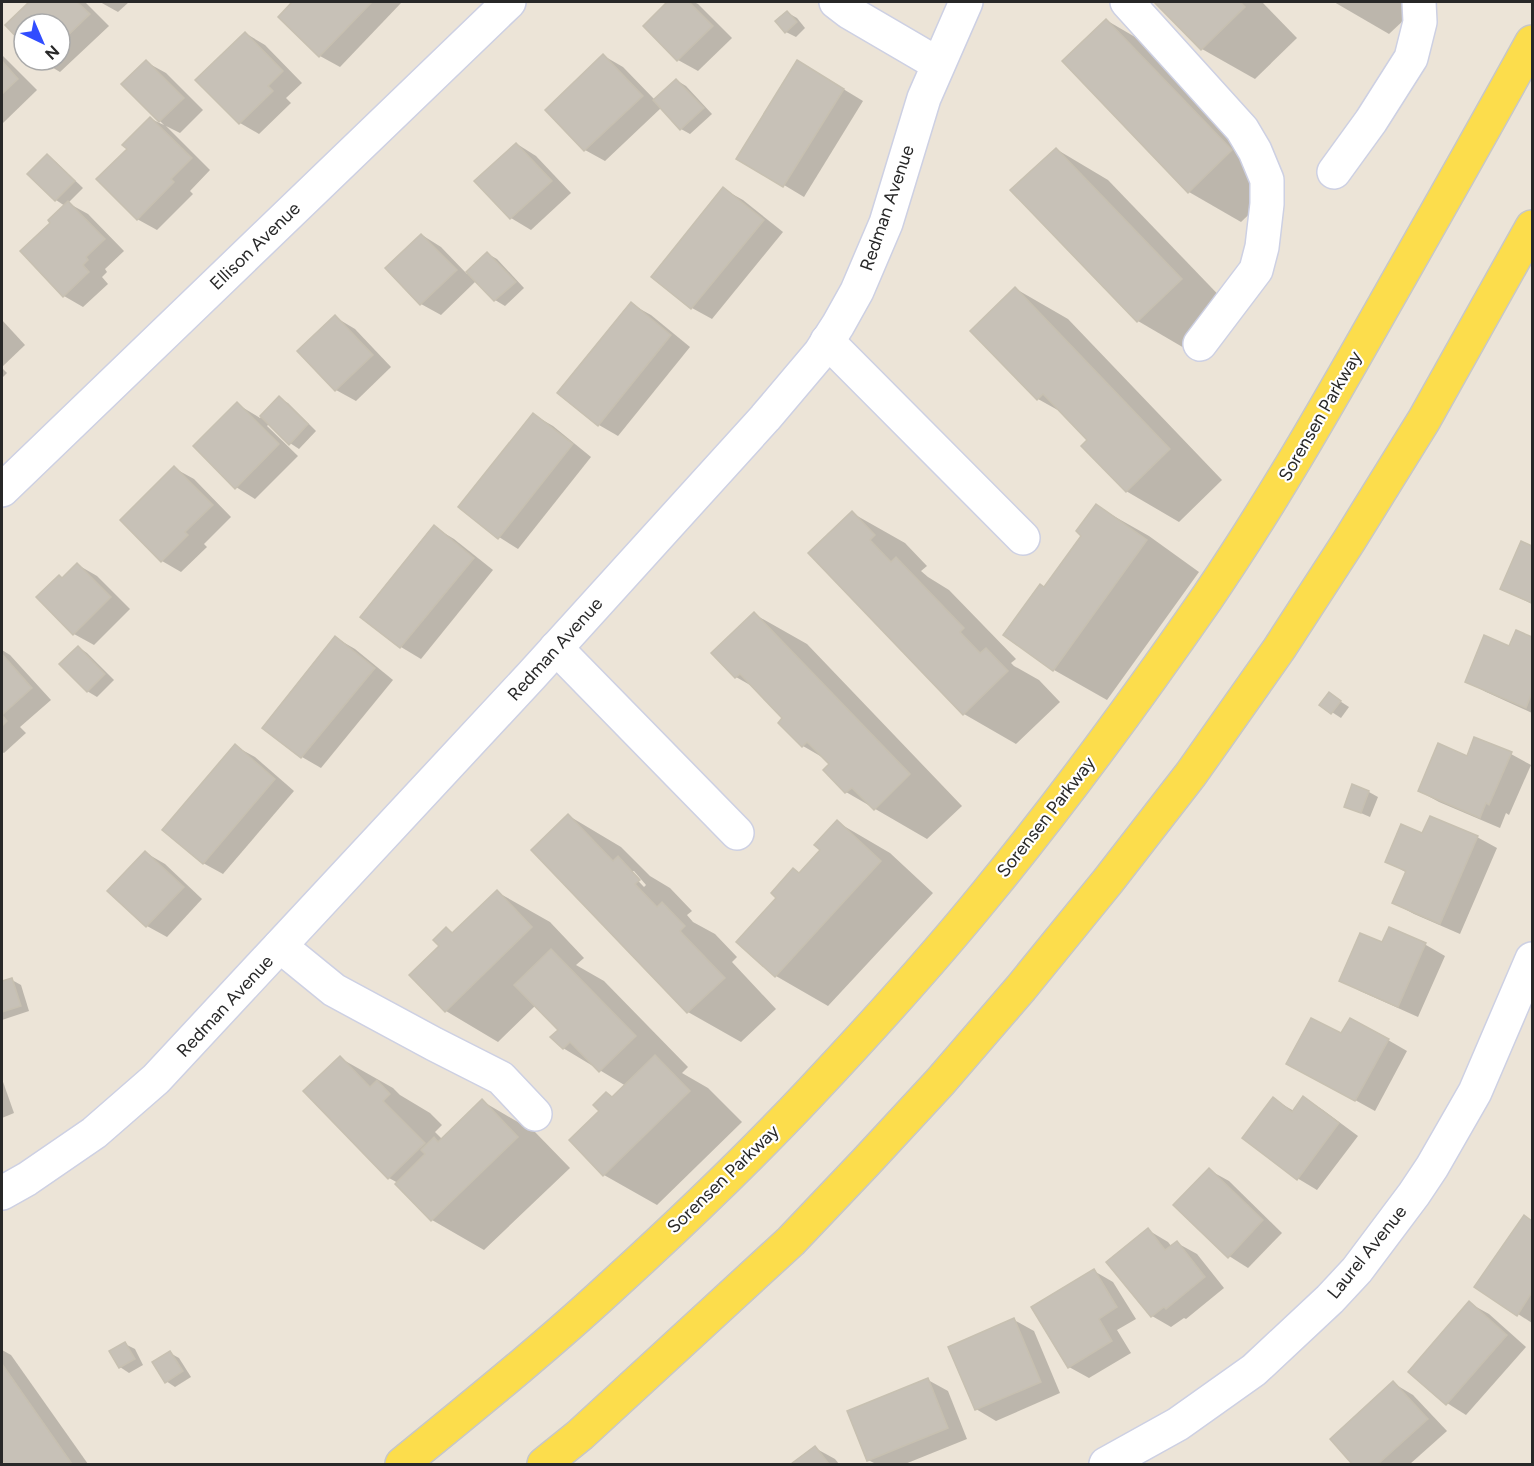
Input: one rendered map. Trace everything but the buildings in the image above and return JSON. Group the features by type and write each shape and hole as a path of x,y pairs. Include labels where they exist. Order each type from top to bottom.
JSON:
{"main road":[{"name":"Sorensen Parkway","path":"402,1464 610,1288 715,1189 837,1064 986,895 1065,795 1139,693 1209,595 1277,491 1533,42"},
{"path":"544,1464 588,1427 791,1241 940,1082 1021,988 1108,881 1191,774 1279,649 1424,420 1533,227"}],"street":[{"name":"Ellison Avenue","path":"2,490 509,2"},
{"path":"836,2 938,64"},
{"name":"Redman Avenue","path":"2,1193 27,1179 94,1133 156,1079 556,648 765,418 820,353 857,291 886,223 924,98 966,2"},
{"path":"1127,2 1242,129 1255,151 1267,180 1262,247 1256,270 1200,344"},
{"path":"1334,172 1412,58 1420,22 1419,2"},
{"path":"827,341 1023,538"},
{"path":"556,648 736,833"},
{"path":"280,946 334,990 501,1078 535,1114"},
{"name":"Laurel Avenue","path":"1106,1464 1178,1424 1254,1370 1357,1270 1414,1194 1476,1092 1533,958"}]}
